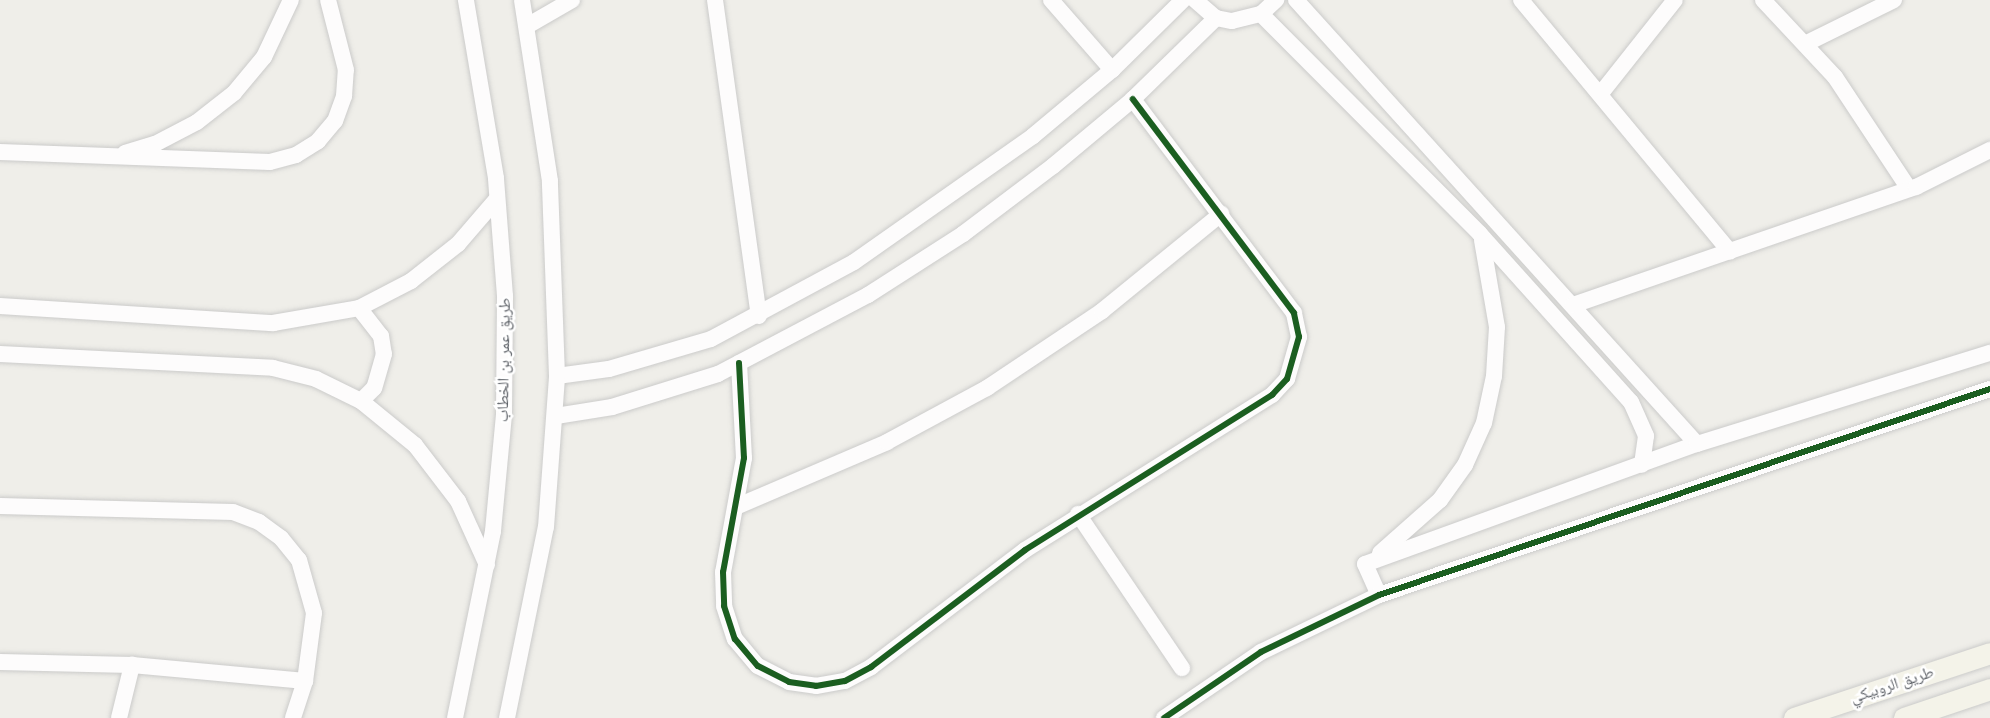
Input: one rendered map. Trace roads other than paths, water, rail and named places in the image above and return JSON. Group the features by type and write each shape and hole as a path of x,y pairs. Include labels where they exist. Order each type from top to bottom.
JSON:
{"main road":[{"name":"طريق الروبيكي","path":"1794,718 1990,652"},
{"path":"1904,718 1990,689"}],"street":[{"path":"110,157 155,144 186,128 234,93 264,57 291,0"},
{"path":"0,153 270,162 296,155 318,141 334,121 344,96 346,70 328,0"},
{"name":"طريق عمر بن الخطاب","path":"455,718 487,565 504,414 505,296 496,200 466,0"},
{"path":"507,718 546,527 556,416 557,376 551,193 522,0"},
{"path":"527,26 572,0"},
{"path":"715,0 759,316"},
{"path":"1051,0 1112,70"},
{"path":"557,376 661,356 759,316 854,262 946,202 1112,70 1183,0"},
{"path":"1195,0 1216,18 1232,21 1261,14 1276,0"},
{"path":"1296,0 1329,42 1573,305 1697,444"},
{"path":"1521,0 1602,92 1730,252"},
{"path":"1602,92 1676,0"},
{"path":"1763,0 1807,43 1861,111 1909,189"},
{"path":"1807,43 1894,0"},
{"path":"1261,14 1480,234 1631,402 1646,436 1642,465"},
{"path":"556,416 666,393 739,363 868,295 963,234 1133,99 1216,18"},
{"path":"739,363 744,446 738,506 723,572 724,606 735,639 758,666 789,682 816,686 845,681 871,667 1078,514 1272,395 1287,380 1299,337 1294,313 1133,99"},
{"path":"1573,305 1909,189 1990,150"},
{"path":"0,306 273,322 359,308 411,281 458,244 496,200"},
{"path":"738,506 887,442 987,388 1102,311 1221,214"},
{"path":"1365,564 1409,532 1440,500 1465,465 1484,423 1494,375 1497,327 1492,280 1480,234"},
{"path":"359,308 381,336 384,354 378,380 362,401"},
{"path":"1365,564 1697,444 1990,353"},
{"path":"0,354 273,368 316,380 362,401 415,445 458,501 487,565"},
{"path":"1164,718 1261,651 1379,595 1990,389"},
{"path":"0,506 233,512 259,522 293,552 310,585 314,613 305,681 293,718"},
{"path":"1078,514 1182,668"},
{"path":"1365,564 1379,595"},
{"path":"0,662 132,665 305,681"},
{"path":"119,718 132,665"}]}
